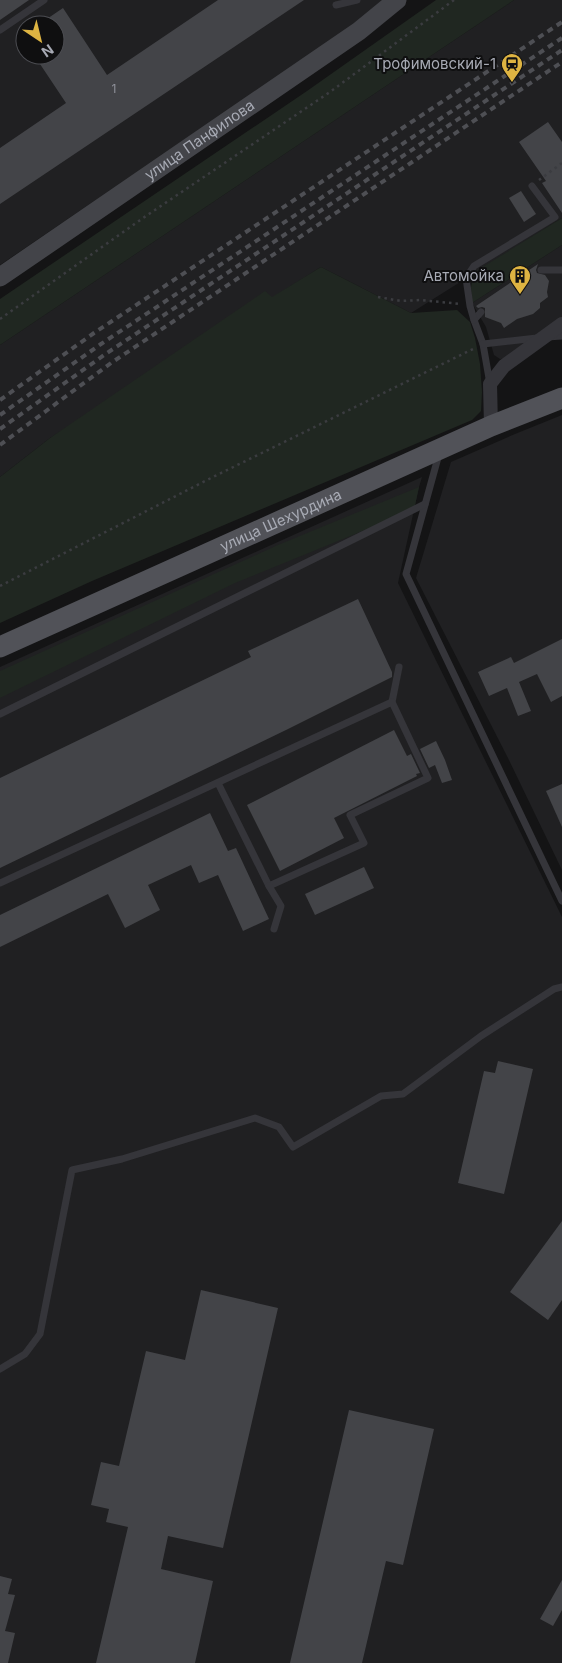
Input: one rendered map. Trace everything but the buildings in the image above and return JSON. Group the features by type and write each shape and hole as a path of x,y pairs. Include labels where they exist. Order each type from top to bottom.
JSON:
{"main road":[{"name":"улица Панфилова","path":"0,277 351,37 392,1"},
{"name":"улица Шехурдина","path":"0,646 440,448 562,398"}],"street":[{"path":"491,426 490,384 504,366 562,324"}],"lane":[{"path":"0,30 44,0"},
{"path":"336,5 357,0"},
{"path":"490,384 483,344 470,306 466,278 474,266 555,217 532,186"},
{"path":"541,270 562,270"},
{"path":"474,320 481,312"},
{"path":"483,344 562,336"},
{"path":"440,448 406,574 562,901"},
{"path":"0,714 425,504"},
{"path":"269,886 364,843 350,815 428,778 392,702 399,667"},
{"path":"0,884 392,702"},
{"path":"218,783 269,886 281,906 274,929"},
{"path":"0,1369 25,1354 40,1334 72,1170 122,1159 256,1118 278,1127 293,1147 382,1096 403,1094 481,1036 554,989 562,987"}],"path":[{"path":"0,319 146,216 330,92 454,0"},
{"path":"532,186 562,164"},
{"path":"378,297 401,301 420,300 470,306"},
{"path":"0,586 211,478 483,344"}],"shaded area":[{"path":"0,0 384,0 368,15 0,265"},
{"path":"436,0 514,0 0,345 0,299 307,91"},
{"path":"514,0 562,0 562,218 411,313 321,267 50,438 0,477 0,345"},
{"path":"562,218 562,245 472,303 473,273"},
{"path":"562,245 562,318 509,358 500,359 494,355 486,327 472,303"},
{"path":"321,267 411,313 457,310 470,322 475,338 480,364 481,411 472,420 92,581 0,623 0,477 50,438 265,291 272,297"},
{"path":"562,415 562,870 508,758 416,578 451,462"},
{"path":"422,477 398,583 562,917 562,1663 0,1663 0,667"},
{"path":"419,487 414,510 235,583 0,698 0,671 278,545"}],"railway":[{"path":"0,400 94,333 562,22"},
{"path":"0,415 101,344 562,38"},
{"path":"0,429 107,353 562,50"},
{"path":"0,445 111,363 562,62"}],"place":[{"name":"Трофимовский-1","path":"512,83"},
{"name":"Автомойка","path":"520,295"}]}
